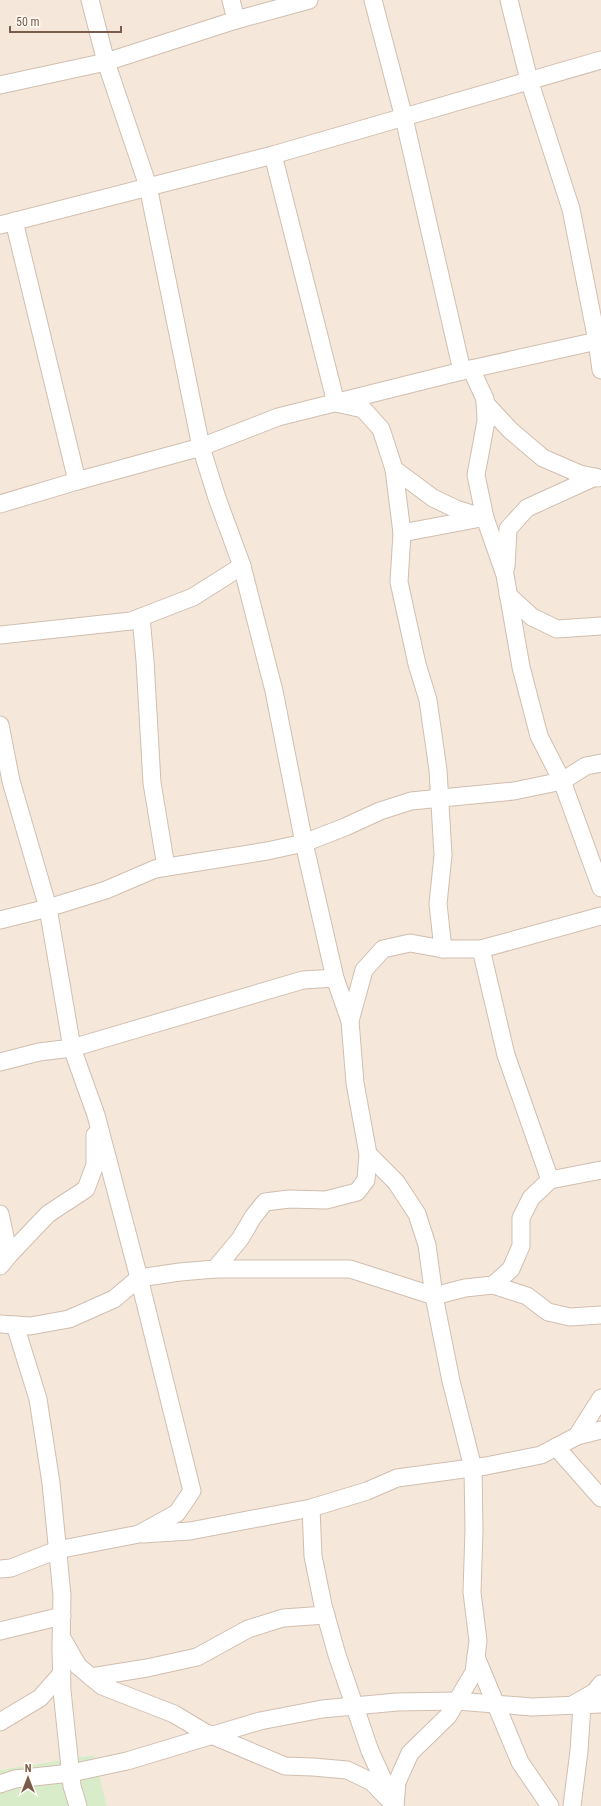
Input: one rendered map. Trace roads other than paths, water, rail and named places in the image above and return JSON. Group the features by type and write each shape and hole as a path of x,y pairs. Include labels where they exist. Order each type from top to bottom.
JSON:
{"street":[{"path":"90,0 106,62 148,186 201,447 217,498 242,566 274,691 304,843 334,978 350,1021 355,1083 368,1154 366,1180 357,1192 326,1200 289,1199 265,1202 253,1217 240,1239 215,1269"},
{"path":"231,0 236,20"},
{"path":"0,85 106,62 236,20 309,0"},
{"path":"373,0 467,370 485,403 510,430 543,458 580,474 598,478"},
{"path":"509,0 529,80 571,209 600,362"},
{"path":"77,481 7,223 273,155 601,60"},
{"path":"273,155 336,403"},
{"path":"0,504 201,447 278,417 467,370 597,341"},
{"path":"336,403 363,409 381,429 394,469 402,533 399,582 417,664 428,700 438,770 443,855 438,904 443,949"},
{"path":"485,403 486,420 476,476 485,518 505,575 521,667 539,736 562,781 601,888"},
{"path":"394,469 433,498 456,509 485,518"},
{"path":"505,575 508,529 527,508 598,478"},
{"path":"402,533 485,518"},
{"path":"0,635 131,621 193,597 242,566"},
{"path":"508,595 532,617 557,629 601,626"},
{"path":"140,617 145,661 152,783 166,868"},
{"path":"0,725 11,782 48,908 72,1048 96,1115 139,1278 192,1491 178,1513 139,1534"},
{"path":"0,920 48,908 106,890 155,870 267,851 304,843 380,811 411,801 514,791 562,781 586,766 601,763"},
{"path":"350,1021 364,970 383,949 410,943 443,949 481,949 601,916"},
{"path":"481,949 506,1055 550,1180"},
{"path":"0,1062 39,1052 72,1048 303,980 334,978"},
{"path":"4,1260 48,1214 86,1189 95,1165 96,1115"},
{"path":"368,1154 396,1182 417,1214 427,1245 434,1296 451,1381 473,1468 474,1530 472,1592 478,1641 474,1672 448,1716 410,1753 396,1782 395,1806"},
{"path":"493,1285 511,1269 521,1246 521,1218 531,1198 550,1180 601,1170"},
{"path":"0,1214 4,1260"},
{"path":"78,1806 72,1786 62,1673 62,1595 51,1483 38,1399 8,1325 30,1326 69,1319 114,1299 139,1278 215,1269 350,1269 434,1296 465,1288 493,1285 527,1296 548,1312 570,1317 601,1315"},
{"path":"577,1436 601,1398"},
{"path":"0,1569 11,1568 57,1550 139,1534 190,1531 311,1508 367,1491 397,1478 473,1468 541,1455 577,1436 601,1430"},
{"path":"556,1447 601,1498"},
{"path":"311,1508 313,1556 326,1615 354,1706 370,1751 395,1806"},
{"path":"91,1677 147,1668 197,1657 248,1629 282,1618 326,1615"},
{"path":"0,1631 62,1616"},
{"path":"61,1636 78,1666 102,1686 174,1714 212,1735 285,1766 347,1770 372,1782 395,1806"},
{"path":"476,1656 520,1762 550,1806"},
{"path":"0,1722 40,1698 62,1673"},
{"path":"576,1705 595,1692 601,1684"},
{"path":"0,1784 15,1779 71,1773 127,1761 260,1721 322,1709 397,1702 457,1701 532,1707 601,1704"},
{"path":"572,1806 579,1751 576,1705"}]}
